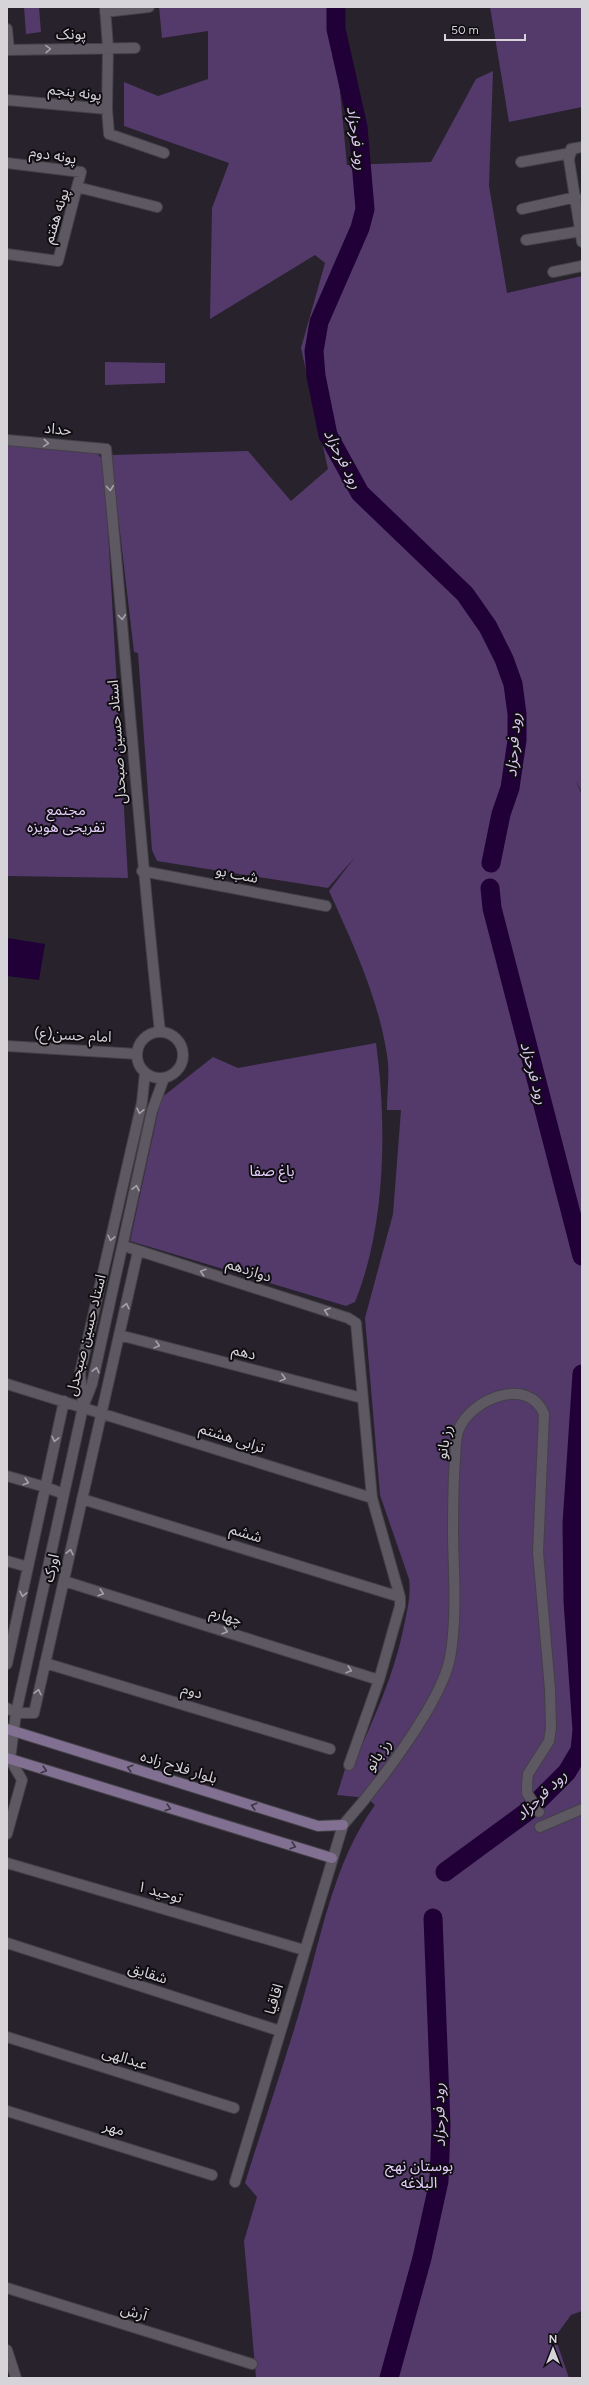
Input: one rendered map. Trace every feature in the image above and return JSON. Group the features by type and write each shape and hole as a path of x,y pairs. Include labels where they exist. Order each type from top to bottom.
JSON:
{"main road":[{"name":"بلوار فلاح زاده","path":"11,1730 318,1826 343,1825"},
{"path":"8,1760 332,1858"}],"street":[{"path":"107,109 108,48 105,10 149,7"},
{"path":"7,29 8,50"},
{"name":"پونک","path":"8,50 134,48"},
{"name":"پونه پنجم","path":"7,100 107,109 108,130 112,137 164,153"},
{"path":"582,147 571,149 569,160 578,191 582,242"},
{"path":"522,162 571,153"},
{"name":"پونه دوم","path":"7,163 81,172 77,187"},
{"name":"پونه هفتم","path":"7,254 58,261 77,187 157,208"},
{"path":"522,209 578,191"},
{"path":"526,240 581,229"},
{"path":"552,272 582,266"},
{"name":"حداد","path":"7,440 106,449"},
{"name":"استاد حسین صبحدل","path":"106,449 126,657 142,871 160,1032"},
{"name":"شب بو","path":"142,871 326,906"},
{"path":"160,1032 167,1033 177,1040 183,1057 182,1063 175,1073 164,1078 151,1076 145,1072 140,1067 137,1054 142,1041 147,1036 160,1032"},
{"name":"امام حسن(ع)","path":"7,1046 137,1054"},
{"name":"استاد حسین صبحدل","path":"83,1407 80,1373 142,1102 145,1072"},
{"name":"استاد حسین صبحدل","path":"83,1407 92,1384 124,1246 152,1111 164,1078"},
{"name":"دوازدهم","path":"124,1246 348,1318 356,1323 362,1398"},
{"name":"اورک","path":"12,1711 34,1713 138,1251"},
{"name":"دهم","path":"119,1335 362,1398"},
{"name":"ترابی هشتم","path":"7,1384 102,1412 372,1498"},
{"name":"رز بانو","path":"343,1825 367,1798 411,1735 434,1698 450,1659 454,1619 452,1494 458,1431 464,1417 475,1406 489,1399 513,1394 522,1395 536,1402 544,1414 538,1552 550,1689 551,1728 549,1741 528,1774 528,1795 539,1812"},
{"path":"349,1765 380,1680 400,1606 400,1597 372,1498 362,1398"},
{"name":"اورک","path":"7,1664 9,1647 64,1401"},
{"name":"اورک","path":"8,1760 12,1711 64,1494 83,1407"},
{"path":"7,1476 64,1494"},
{"name":"ششم","path":"82,1499 400,1597"},
{"path":"7,1561 28,1567"},
{"name":"چهارم","path":"64,1582 380,1680"},
{"name":"دوم","path":"45,1662 330,1749"},
{"path":"7,1834 22,1780 8,1760"},
{"path":"540,1827 582,1809"},
{"name":"اقاقیا","path":"235,2182 343,1825"},
{"name":"توحید ۱","path":"7,1862 304,1950"},
{"name":"شقایق","path":"7,1943 280,2031"},
{"name":"عبدالهی","path":"7,2037 234,2108"},
{"name":"مهر","path":"7,2111 212,2175"},
{"name":"آرش","path":"7,2288 252,2364"},
{"path":"7,2350 16,2378"}],"green space":[{"path":"24,7 39,7 41,32 26,34"},
{"name":"بوستان نهج البلاغه","path":"159,7 332,7 347,165 431,162 476,79 493,71 489,186 507,293 582,276 582,792 575,780 582,794 582,2311 571,2315 555,2337 569,2378 256,2378 244,2241 257,2197 245,2183 294,2028 338,1876 349,1851 375,1805 367,1798 337,1795 345,1769 352,1768 389,1678 401,1641 409,1600 409,1579 380,1495 365,1318 393,1214 401,1110 387,1110 388,1062 378,1012 364,971 329,891 355,857 328,888 157,861 152,850 138,653 134,652 111,455 248,451 291,501 328,469 301,348 325,263 315,255 210,319 212,208 229,163 124,126 124,82 158,96 208,79 208,31 162,38"},
{"path":"490,7 582,7 582,107 509,122"},
{"path":"105,362 165,363 165,383 105,385"},
{"name":"مجتمع تفریحی هویزه","path":"7,444 95,451 104,461 128,878 7,876"},
{"name":"باغ صفا","path":"376,1043 382,1107 381,1174 373,1241 355,1302 346,1306 130,1241 161,1098 213,1057 238,1068"}],"shaded area":[{"path":"7,938 45,944 39,980 7,976"}],"waterway":[{"name":"رود فرحزاد","path":"336,7 336,29 358,127 365,209 360,228 319,322 314,351 316,376 328,435 360,493 465,594 488,627 504,659 513,684 517,714 517,740 510,788 501,814 491,863"},
{"name":"رود فرحزاد","path":"490,888 492,908 582,1256"},
{"name":"رود فرحزاد","path":"445,1872 528,1811 567,1772 580,1750 582,1730 573,1601 572,1524 582,1374"},
{"name":"رود فرحزاد","path":"389,2378 422,2258 439,2181 441,2126 433,1918"}]}
